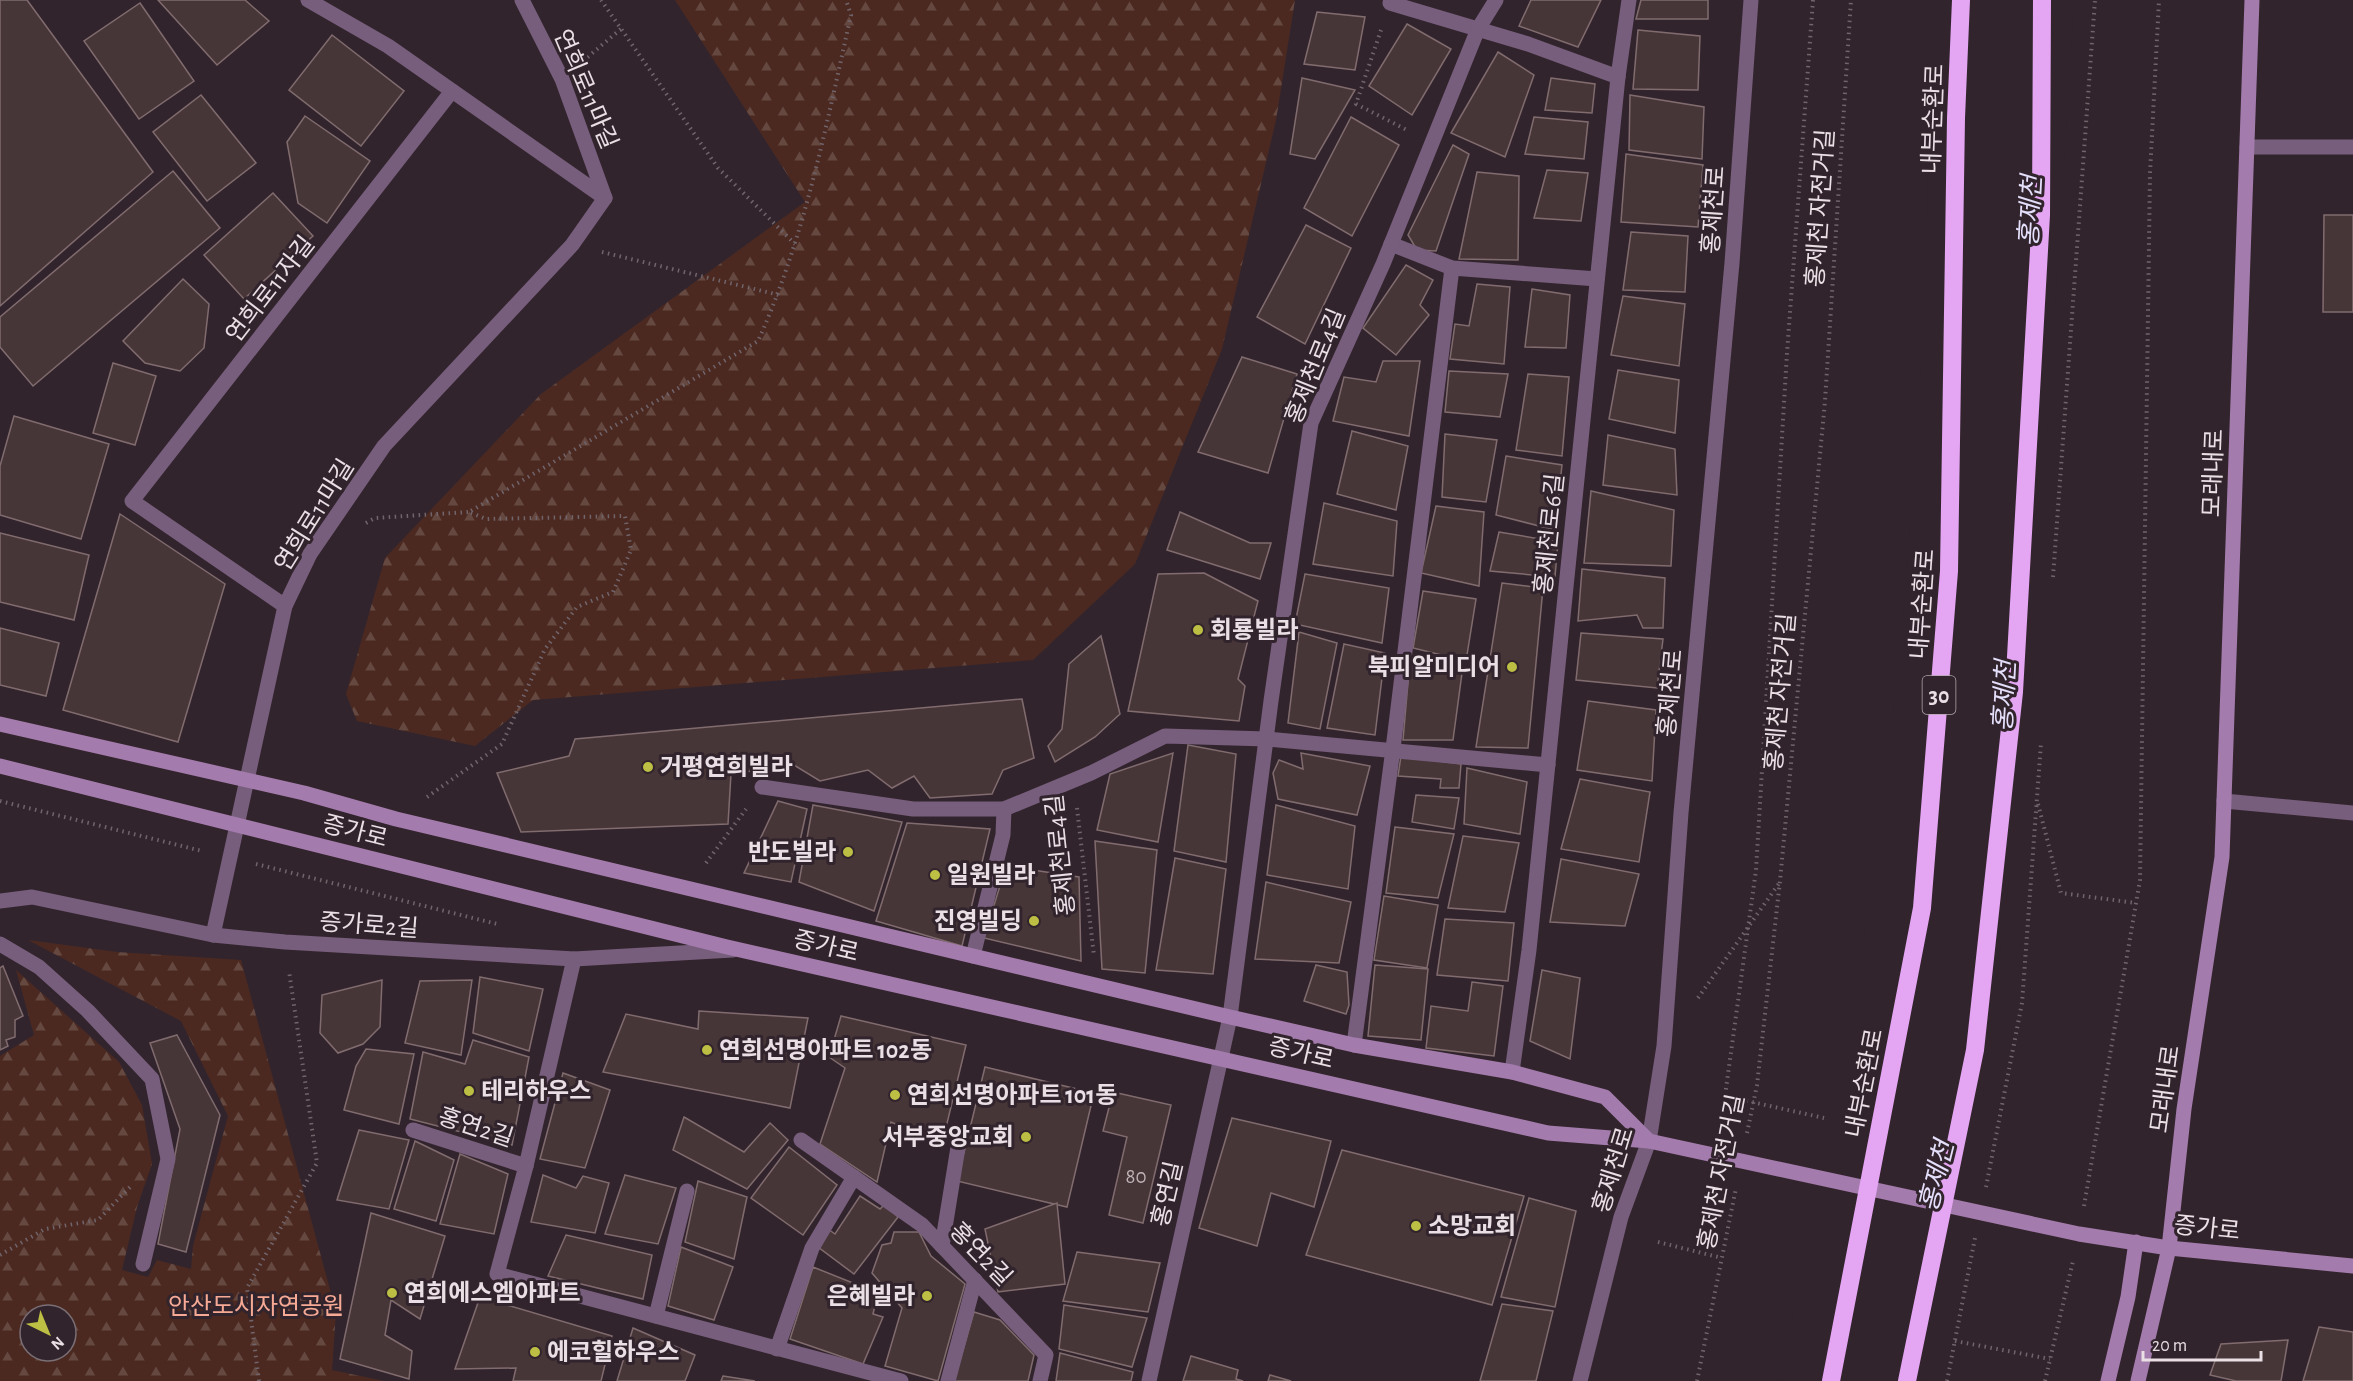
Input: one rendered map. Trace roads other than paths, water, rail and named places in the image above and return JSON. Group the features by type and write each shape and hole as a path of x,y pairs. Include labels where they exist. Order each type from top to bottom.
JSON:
{"highway":[{"name":"내부순환로","path":"1831,1381 1922,908 1950,571 1956,130 1961,0"},
{"path":"1907,1381 1975,1050 2014,692 2041,215 2042,0"}],"main road":[{"name":"모래내로","path":"2138,1381 2169,1248 2184,1109 2222,857 2252,0"},
{"name":"증가로","path":"0,724 304,794 396,819 1354,1046 1512,1072 1605,1097 1649,1141"},
{"name":"증가로","path":"0,766 739,950 1221,1057 1548,1133 1649,1141 2079,1234 2169,1248 2353,1266"},
{"path":"2108,1381 2128,1297 2136,1242"}],"street":[{"path":"308,0 388,46 452,91"},
{"name":"연희로11마길","path":"522,0 562,79 605,198"},
{"name":"홍제천로4길","path":"1230,1017 1311,423 1391,244 1478,30 1496,0"},
{"name":"홍제천로6길","path":"1512,1072 1529,950 1618,77 1629,0"},
{"name":"홍제천로","path":"1580,1381 1621,1217 1649,1141 1664,1046 1681,813 1732,263 1751,0"},
{"path":"1390,2 1618,77"},
{"name":"연희로11마길","path":"452,91 605,198"},
{"name":"연희로11자길","path":"285,606 132,501 452,91"},
{"path":"2247,147 2353,147"},
{"name":"연희로11마길","path":"213,935 285,606 310,554 384,446 572,245 605,198"},
{"path":"1391,244 1452,268 1598,279"},
{"path":"1354,1046 1452,268"},
{"name":"홍제천로4길","path":"1004,809 1074,780 1165,736 1267,739 1548,765"},
{"path":"762,787 912,810 1004,809 1003,835 973,956"},
{"path":"2224,801 2353,813"},
{"name":"증가로2길","path":"0,901 32,897 213,935 285,942 574,960 739,950"},
{"path":"0,944 39,967 88,1011 152,1079 168,1159 143,1264"},
{"name":"홍연2길","path":"574,960 526,1166 498,1274 901,1381"},
{"name":"홍연길","path":"1149,1381 1230,1017"},
{"name":"홍연2길","path":"413,1130 526,1166"},
{"path":"942,1246 960,1136"},
{"name":"홍연2길","path":"801,1140 922,1225 1046,1355 1040,1381"},
{"path":"777,1348 812,1248 854,1177"},
{"path":"656,1316 687,1191"},
{"path":"948,1381 975,1280"}],"place":[{"name":"회룡빌라","path":"1198,630"},
{"name":"북피알미디어","path":"1512,667"},
{"name":"거평연희빌라","path":"648,767"},
{"name":"반도빌라","path":"848,852"},
{"name":"일원빌라","path":"935,875"},
{"name":"진영빌딩","path":"1034,921"},
{"name":"연희선명아파트 102동","path":"707,1050"},
{"name":"테리하우스","path":"469,1091"},
{"name":"연희선명아파트 101동","path":"895,1095"},
{"name":"서부중앙교회","path":"1026,1137"},
{"name":"소망교회","path":"1416,1226"},
{"name":"연희에스엠아파트","path":"392,1293"},
{"name":"은혜빌라","path":"927,1296"},
{"name":"에코힐하우스","path":"535,1352"}],"water label":[{"name":"홍제천","path":"2030,211"},
{"name":"홍제천","path":"2004,696"},
{"name":"홍제천","path":"1936,1176"}],"park label":[{"name":"안산도시자연공원","path":"256,1306"}]}
